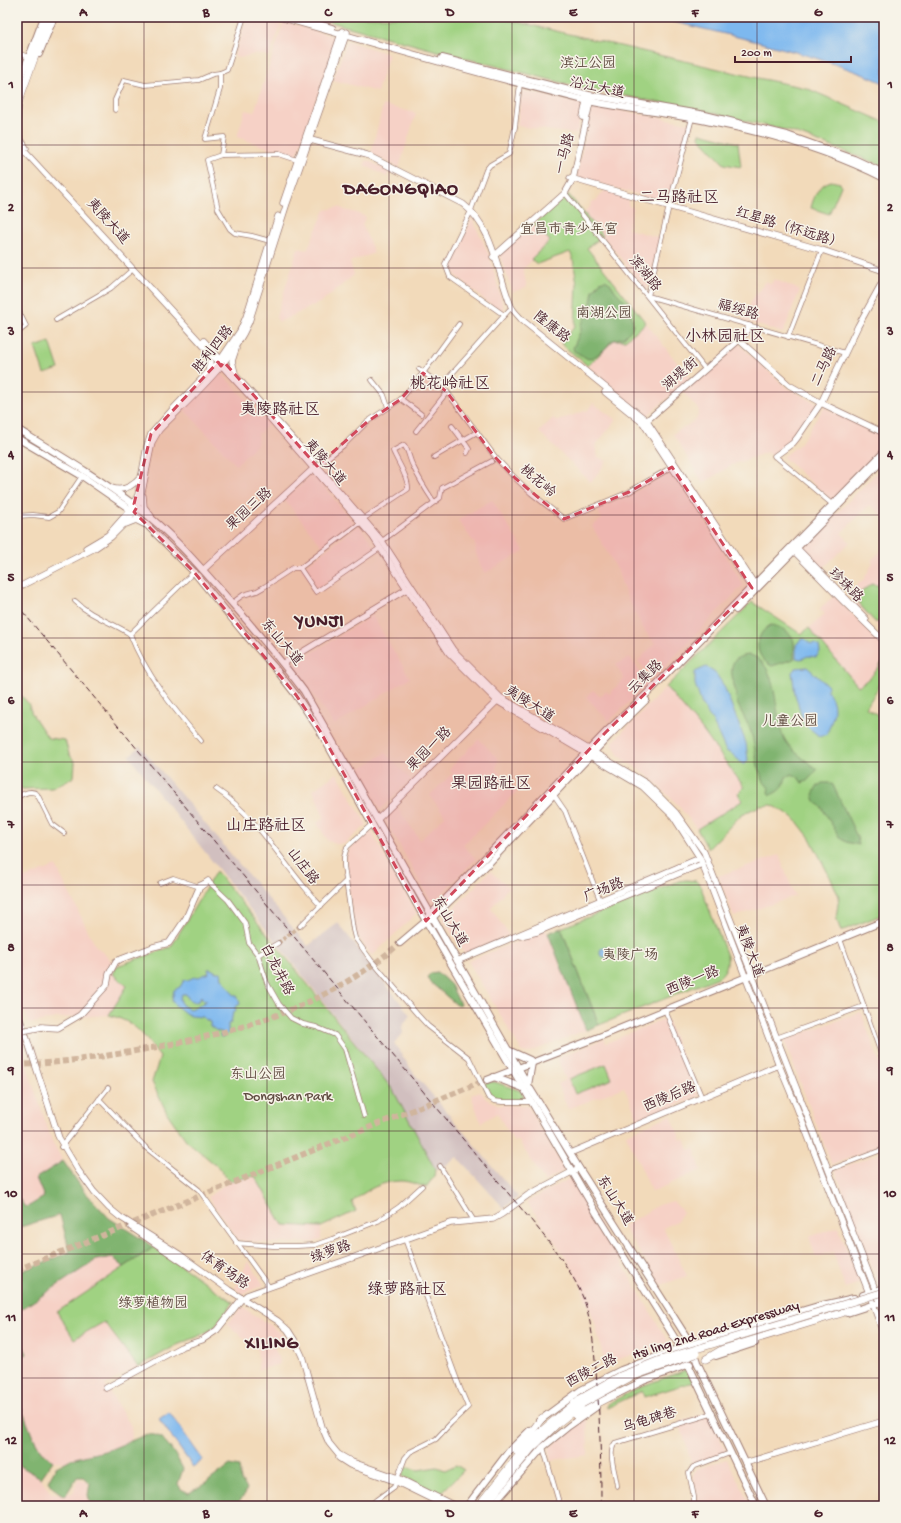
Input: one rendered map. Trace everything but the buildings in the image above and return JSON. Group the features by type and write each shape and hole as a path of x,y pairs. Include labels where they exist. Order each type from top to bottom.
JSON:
{"highway":[{"path":"17,94 45,17"},
{"path":"17,108 49,17"},
{"name":"Hsi ling 2nd Road Expressway","path":"485,1502 524,1449 539,1433 620,1376 693,1347 880,1291"},
{"path":"693,1347 853,1298"},
{"name":"Hsi ling 2nd Road Expressway","path":"485,1502 531,1450 581,1402 631,1377 698,1353 856,1306 883,1300"},
{"path":"706,1359 723,1349 842,1313 856,1306"},
{"path":"531,1450 576,1414 618,1393"},
{"path":"485,1502 542,1418"}],"main road":[{"path":"17,85 45,17"},
{"path":"17,119 17,108 54,17"},
{"name":"沿江大道","path":"281,17 589,97 705,115 787,135 854,159 884,173"},
{"name":"沿江大道","path":"296,17 344,33 520,83 692,118 785,140 844,160 884,178"},
{"name":"胜利四路","path":"17,588 95,548 111,538 134,508 143,480 152,442 159,430 239,341 249,322 306,141 344,33"},
{"name":"一马路","path":"494,254 565,193 572,178 589,97"},
{"path":"17,128 19,137 27,151 17,152"},
{"name":"夷陵大道","path":"17,138 133,269 208,348"},
{"name":"胜利四路","path":"221,362 240,331 246,317 297,160 306,141"},
{"name":"隆康路","path":"306,141 366,157 471,212 494,254 511,307 522,320 645,422 754,588"},
{"name":"夷陵大道","path":"17,143 27,151 221,362 237,376 316,467 373,537 452,650 499,699 590,753 643,787 673,816 701,861 747,974 776,1038 880,1291 883,1300 884,1312"},
{"name":"一马路","path":"494,254 563,191 572,178"},
{"name":"红星路（怀远路）","path":"572,178 822,250 884,271"},
{"name":"隆康路","path":"494,254 509,310 520,323 645,422 672,467 754,588"},
{"name":"二马路","path":"775,456 797,438 821,403 858,326 884,279"},
{"name":"湖堤街","path":"645,422 740,340 749,326"},
{"path":"740,340 789,385 821,403 884,433"},
{"path":"237,376 233,370 232,362 239,341"},
{"path":"229,375 221,372 210,374 208,348 221,351 230,346"},
{"name":"夷陵大道","path":"221,362 229,375 316,467"},
{"name":"东山大道","path":"17,429 110,487 134,508 168,534 203,570 284,664 304,691 322,720 426,921 516,1068"},
{"name":"东山大道","path":"17,438 82,476 119,501 134,508 158,536 194,572 296,695 320,731 432,916 508,1050 531,1102 597,1214 681,1348 711,1414 756,1506"},
{"name":"云集路","path":"794,548 884,452"},
{"name":"云集路","path":"400,943 432,916 489,863 554,795 606,732 655,686 884,461"},
{"name":"果园三路","path":"203,570 316,467"},
{"path":"110,487 120,490 126,489 143,480 144,507 168,534"},
{"path":"119,501 122,504 124,511 121,525"},
{"path":"121,525 136,520 141,521 158,536"},
{"name":"夷陵大道","path":"361,521 382,541 409,587"},
{"name":"胜利四路","path":"17,584 91,546 121,525"},
{"name":"珍珠路","path":"794,548 884,636"},
{"name":"珍珠路","path":"794,548 843,601 884,641"},
{"path":"284,664 409,587"},
{"name":"果园一路","path":"374,822 499,699"},
{"name":"夷陵大道","path":"590,753 646,783 676,813 704,852 779,1065 869,1293 884,1335"},
{"name":"云集路","path":"432,916 590,753"},
{"name":"广场路","path":"514,938 527,930 701,861"},
{"name":"广场路","path":"457,961 514,938 537,932 701,861"},
{"path":"17,1032 42,1027 58,1028 80,1016 107,985 108,974 116,961 153,947 169,943 186,918 199,888 208,881"},
{"name":"西陵一路","path":"487,1080 884,918"},
{"name":"西陵一路","path":"531,1061 665,1010 747,974 840,940 884,921"},
{"name":"体育场路","path":"17,1012 62,1146"},
{"name":"体育场路","path":"17,1023 56,1138 94,1192 109,1208 241,1300 278,1321 288,1330 302,1356 322,1427 334,1450 352,1462 455,1506"},
{"path":"494,1077 525,1086 531,1061 508,1050"},
{"name":"西陵后路","path":"570,1153 779,1065"},
{"name":"东山大道","path":"525,1086 570,1153 693,1347 697,1362 766,1506"},
{"name":"绿萝路","path":"106,1388 181,1347 207,1337 217,1330 241,1300 247,1295 452,1223 493,1219 499,1217 528,1195 579,1168"},
{"name":"西陵二路","path":"467,1506 509,1451 542,1418 581,1390 621,1370 681,1348 693,1347 818,1306 880,1291 884,1288"},
{"path":"485,1502 543,1447 568,1426 618,1393 642,1381 688,1364 883,1300"},
{"path":"745,1463 884,1421"},
{"name":"体育场路","path":"397,1480 446,1506"}],"street":[{"path":"115,110 115,100 124,80 145,86 199,80 227,70 230,65 244,17"},
{"path":"17,52 29,57"},
{"path":"220,73 220,89 205,138 224,136 221,155"},
{"path":"504,315 450,277 445,264 471,212 486,170 490,165 509,154 515,127 520,83"},
{"path":"648,296 669,206 692,118"},
{"path":"270,241 235,233 226,223 218,209 207,160 221,155 279,154 297,160"},
{"name":"滨湖路","path":"565,193 706,369"},
{"path":"788,337 822,250"},
{"path":"56,320 111,288 133,269"},
{"name":"福绥路","path":"648,296 845,353"},
{"path":"17,308 26,326 17,333"},
{"path":"442,386 509,310"},
{"path":"316,467 344,445 367,422 401,399 421,371 459,324"},
{"name":"桃花岭","path":"421,371 442,386 493,455 515,478 564,519 629,492 672,467"},
{"path":"372,380 384,395 388,407"},
{"path":"416,431 447,392"},
{"path":"401,399 420,414"},
{"path":"452,426 469,449 467,452"},
{"path":"434,457 477,432"},
{"path":"232,603 243,595 264,587 293,568 300,568 361,521 408,489 401,467 393,451 404,445 407,448 421,484 434,502"},
{"path":"775,456 833,505"},
{"path":"382,541 440,498 442,488 492,461"},
{"path":"17,516 33,515 49,517 58,512 82,476"},
{"path":"300,568 316,592 380,548"},
{"path":"130,634 194,572"},
{"path":"75,601 82,608 93,615 130,634 141,659 157,686 201,741"},
{"name":"山庄路","path":"216,790 227,796 249,816 306,891 321,906"},
{"path":"17,797 31,791 37,794 52,824 64,833"},
{"path":"554,795 566,811 600,900"},
{"path":"374,822 347,847 344,857 350,912 355,938 428,1026 469,1058 488,1097 494,1101 502,1102 531,1102"},
{"path":"160,883 173,878 197,886 208,881"},
{"name":"白龙井路","path":"208,881 228,900 245,923 248,943 258,955 266,983 279,1004 291,1018 303,1024 316,1027 335,1035 345,1050 364,1116"},
{"path":"300,926 346,881"},
{"path":"840,940 884,1062"},
{"path":"258,955 278,943"},
{"path":"776,1038 864,1006"},
{"path":"665,1010 702,1098"},
{"path":"62,1146 108,1088"},
{"path":"99,1099 145,1147 199,1190 269,1287"},
{"path":"829,1170 884,1149"},
{"path":"440,1166 474,1221"},
{"path":"236,1243 273,1246 297,1246 321,1243 378,1221 399,1207 422,1186"},
{"path":"370,1506 394,1487 405,1458 410,1452 436,1439 468,1408 405,1239"},
{"name":"乌龟碑巷","path":"617,1486 612,1468 612,1449 615,1443 711,1414"},
{"path":"543,1447 560,1506"},
{"path":"694,1506 694,1497 689,1473 693,1466 730,1453"}],"highlighted area":[{"path":"218,362 221,366 224,362 317,466 367,422 401,399 423,373 447,392 493,455 515,478 564,519 629,492 672,467 752,588 606,732 426,921 320,731 296,695 194,572 134,512 137,507 134,504 151,434"}],"shaded area":[{"path":"247,17 257,17 281,25 270,56 255,54 240,58 234,56"},
{"path":"284,21 338,38 296,158 237,137 245,110 254,112"},
{"path":"347,41 389,54 377,92 333,80"},
{"path":"522,90 583,104 577,134 517,126"},
{"path":"383,105 416,113 399,168 371,154"},
{"path":"592,105 689,123 668,203 576,177"},
{"path":"367,160 389,171 387,177 364,165"},
{"path":"605,190 629,197 628,205 633,208 628,229 660,238 647,290 583,213 590,207 591,202 597,200"},
{"path":"339,207 366,217 362,224 374,253 350,262 354,275 321,302 279,322 276,317 298,248 307,250 325,210"},
{"path":"472,218 490,257 504,309 501,311 487,302 456,276 450,265"},
{"path":"534,224 550,241 523,269 527,287 513,292 499,254"},
{"path":"774,279 800,290 783,333 742,320 752,300 766,281 771,284"},
{"path":"646,323 690,379 646,417 588,366 614,340 626,340"},
{"path":"738,343 786,387 818,404 795,438 772,456 767,452 732,465 703,483 673,434 696,420 699,410 683,392"},
{"path":"219,371 269,424 258,434 257,444 236,465 184,409"},
{"path":"593,403 616,420 595,446 598,457 607,461 591,482 539,432 553,418 557,421 588,410"},
{"path":"824,407 879,433 882,449 832,501 783,457 800,444"},
{"path":"882,467 884,470 884,517 870,505 841,533 850,542 822,569 803,548"},
{"path":"672,471 704,518 743,585 653,679 638,661 655,643 644,630 625,593 617,569 592,526 602,519 596,507 630,495"},
{"path":"313,474 354,523 323,547 284,499"},
{"path":"492,500 524,551 485,573 476,553 475,544 458,520"},
{"path":"359,525 375,548 317,590 301,569"},
{"path":"884,548 884,632 847,595 864,579 873,563 871,561"},
{"path":"834,596 884,644 884,659 880,666 865,682 858,686 809,628 825,614 819,609"},
{"path":"372,615 410,678 334,725 293,665"},
{"path":"630,657 648,684 609,721 586,697 593,690 600,697 606,691 609,694 624,679 616,665"},
{"path":"666,687 700,726 744,787 738,793 743,801 697,829 678,805 648,776 619,756 612,743"},
{"path":"479,739 498,759 496,770 518,791 463,845 476,859 432,903 385,819 397,807 420,840 445,816 430,795 453,773 449,769"},
{"path":"140,746 308,946 338,923 410,1015 402,1027 403,1033 394,1043 413,1072 518,1197 504,1208 457,1157 446,1166 435,1169 393,1090 129,756"},
{"path":"385,753 411,780 380,810 358,770"},
{"path":"337,773 367,825 344,844 336,844 328,841 317,823 324,817 313,790"},
{"path":"371,831 417,913 372,956 356,934 347,885 346,858 348,849"},
{"path":"779,855 795,896 734,917 718,876"},
{"path":"56,866 95,945 117,966 113,974 128,986 109,1015 56,1018 29,1024 17,999 17,881"},
{"path":"490,871 509,887 491,908 509,935 465,955 443,919"},
{"path":"546,930 586,1030 528,1053 523,1052 520,1048 468,961"},
{"path":"861,1012 884,1075 884,1145 832,1165 784,1040"},
{"path":"666,1018 699,1096 639,1121 624,1087 568,1109 558,1084 566,1080 557,1058 604,1039 606,1043"},
{"path":"17,1037 52,1141 63,1161 56,1166 45,1197 29,1206 24,1207 17,1196 17,1088 21,1078 17,1066"},
{"path":"481,1092 486,1099 499,1105 528,1106 565,1170 545,1182 518,1140 514,1142 497,1113 481,1123 471,1095"},
{"path":"671,1115 681,1140 685,1139 689,1150 694,1148 701,1170 652,1192 626,1134"},
{"path":"884,1152 884,1284 879,1286 835,1170"},
{"path":"255,1176 283,1225 321,1227 321,1240 314,1242 271,1243 238,1240 208,1197 229,1181"},
{"path":"572,1177 668,1342 605,1364 595,1323 580,1283 567,1259 527,1202"},
{"path":"673,1201 683,1212 677,1221 663,1228 687,1276 661,1285 623,1227 658,1205"},
{"path":"838,1227 860,1283 845,1288 833,1252 816,1257 809,1237"},
{"path":"112,1257 124,1267 57,1313 104,1322 138,1367 105,1385 131,1426 132,1438 108,1465 53,1461 41,1478 51,1494 73,1493 78,1479 88,1481 87,1496 89,1506 17,1506 17,1312 96,1260"},
{"path":"248,1261 264,1285 242,1294 235,1289"},
{"path":"242,1307 270,1325 287,1341 274,1346 280,1364 259,1370 257,1349 227,1324"},
{"path":"708,1413 727,1453 692,1464 679,1422"},
{"path":"587,1418 588,1455 552,1460 549,1448"},
{"path":"727,1459 751,1506 697,1506 697,1496 693,1475 696,1469"}],"green space":[{"name":"滨江公园","path":"312,17 496,17 806,88 884,122 884,166 792,132 709,112 583,88 437,51"},
{"path":"700,133 738,143 741,167 724,164 699,137"},
{"path":"831,181 840,183 841,186 829,214 811,208 817,192 823,185"},
{"name":"南湖公园","path":"568,194 603,236 587,248 646,323 625,340 614,340 588,366 561,344 575,326 577,284 573,259 570,252 537,264 531,259 550,241 534,224"},
{"path":"605,280 610,283 616,292 626,302 631,312 633,324 631,330 624,337 611,341 606,348 594,357 588,359 574,351 573,348 581,330 581,325 590,309 593,291 600,282"},
{"path":"50,342 59,369 44,374 35,347"},
{"path":"871,584 881,586 884,589 884,623 875,622 859,604 858,595"},
{"name":"儿童公园","path":"752,602 801,634 809,628 858,686 873,674 884,659 884,678 866,708 883,718 884,717 884,867 881,873 884,882 884,914 841,931 836,918 839,897 833,883 810,838 796,820 785,812 772,805 760,806 742,814 708,849 697,829 742,801 738,793 744,787 700,727 666,687"},
{"path":"771,625 782,628 792,636 794,643 794,659 772,666 762,657 759,652 759,640 765,629"},
{"path":"750,655 760,660 771,679 784,738 795,751 817,770 807,781 802,783 798,777 792,774 786,777 781,789 770,795 768,792 769,788 761,776 751,732 737,703 732,677 732,666 737,658"},
{"path":"17,691 28,703 32,714 48,738 65,740 69,754 75,762 74,777 52,788 22,789 17,784"},
{"path":"822,783 829,783 833,785 857,837 859,845 846,842 840,838 822,808 815,801 813,795 816,788"},
{"name":"Dongshan Park","path":"216,871 393,1090 435,1169 434,1177 426,1187 404,1181 394,1181 381,1184 369,1190 352,1202 356,1211 321,1227 283,1225 255,1176 229,1181 218,1167 186,1140 167,1113 152,1082 160,1057 144,1036 133,1026 119,1018 109,1015 127,986 113,974 117,966 171,947"},
{"name":"夷陵广场","path":"679,881 696,881 700,885 727,956 727,965 725,970 719,977 599,1025 561,928"},
{"path":"561,928 599,1025 586,1030 548,933"},
{"path":"437,972 451,985 460,1005 458,1006 430,982 427,977 431,973"},
{"path":"606,1064 612,1079 575,1094 569,1079"},
{"path":"488,1082 495,1082 521,1091 524,1097 512,1101 497,1099 490,1095 486,1090 484,1084"},
{"path":"63,1161 84,1191 109,1218 154,1247 124,1267 112,1257 96,1260 17,1312 17,1273 70,1252 60,1215 17,1228 17,1196 25,1207 44,1197 36,1178"},
{"name":"绿萝植物园","path":"154,1247 233,1302 214,1328 177,1345 138,1367 104,1322 74,1339 57,1312"},
{"path":"17,1333 27,1354 17,1360"},
{"path":"686,1370 693,1382 644,1397 642,1391 607,1408 607,1404 642,1386"},
{"path":"17,1397 32,1435 41,1451 53,1461 41,1478 17,1464"},
{"path":"145,1435 153,1435 162,1438 178,1460 183,1469 178,1484 181,1489 189,1493 206,1483 230,1465 239,1467 241,1481 247,1488 245,1494 235,1506 91,1506 88,1495 90,1483 83,1477 77,1477 64,1496 52,1487 48,1481 56,1467 71,1459 109,1450"},
{"path":"456,1465 464,1470 440,1494 402,1476 406,1467 418,1470 437,1467 445,1470"}],"water":[{"path":"653,17 884,17 884,83 799,53"},
{"path":"801,639 805,639 811,644 815,643 819,646 820,652 816,657 808,656 801,659 796,658 796,645"},
{"path":"706,667 714,671 724,686 746,743 748,760 744,765 732,754 726,751 712,720 702,705 695,684 695,672"},
{"path":"807,667 828,686 827,690 831,696 834,707 833,717 827,734 819,736 804,724 795,694 792,672 796,668"},
{"path":"603,947 607,947 609,948 609,956 603,957 600,954 600,950"},
{"path":"208,969 221,972 222,978 234,995 237,995 240,1004 235,1007 236,1011 233,1012 231,1023 228,1024 228,1033 222,1037 220,1036 222,1032 217,1031 210,1026 210,1022 202,1017 191,1016 185,1013 172,1001 174,990 180,987 184,980 194,977 196,978 209,973","holes":["182,994 186,994 189,1000 195,1002 199,1001 201,996 203,1000 207,1000 199,1006 189,1009 182,1005 180,998"]},
{"path":"169,1412 203,1460 193,1467 159,1419"}],"tunnel":[{"path":"278,943 300,926"},
{"path":"17,1065 66,1061 130,1052 181,1042 248,1025 281,1014 343,984 372,965 400,943"},
{"path":"17,1270 487,1080"},
{"path":"474,1506 479,1498"}],"railway":[{"path":"17,605 556,1251 577,1284 584,1300 589,1318 596,1372 601,1506"}],"district":[{"name":"DAGONGQIAO","path":"401,190"},
{"name":"二马路社区","path":"679,199"},
{"name":"小林园社区","path":"725,338"},
{"name":"桃花岭社区","path":"450,385"},
{"name":"夷陵路社区","path":"280,411"},
{"name":"YUNJI","path":"320,622"},
{"name":"果园路社区","path":"491,785"},
{"name":"山庄路社区","path":"266,827"},
{"name":"绿萝路社区","path":"407,1291"},
{"name":"XILING","path":"272,1344"}],"park label":[{"name":"宜昌市青少年宫","path":"569,230"},
{"name":"东山公园","path":"258,1075"}]}
